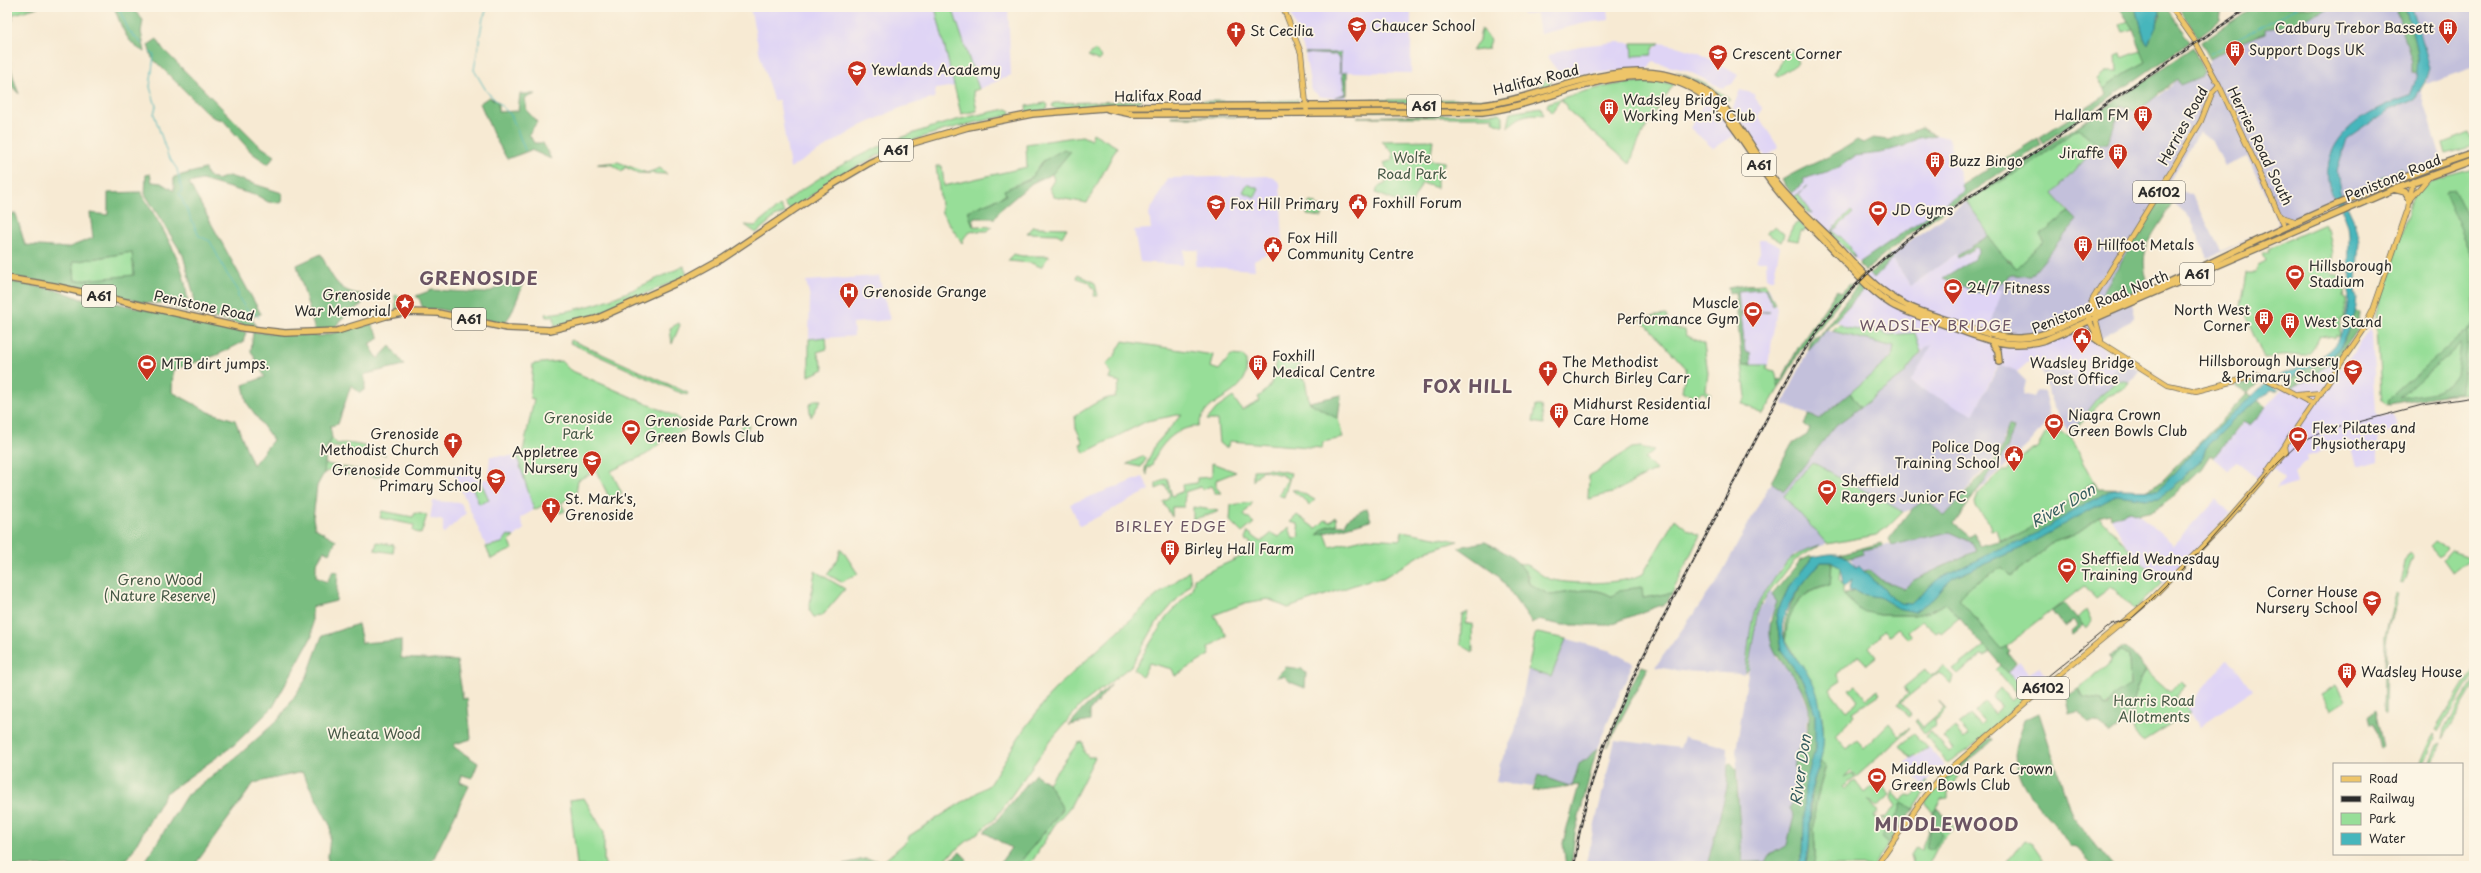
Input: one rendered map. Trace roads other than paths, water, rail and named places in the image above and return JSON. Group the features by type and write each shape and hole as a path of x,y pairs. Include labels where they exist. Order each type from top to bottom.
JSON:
{"highway":[{"name":"Halifax Road","path":"1107,109 1308,105 1483,105 1519,100 1596,77 1638,72 1673,76 1702,89 1727,109 1777,183 1852,267"},
{"name":"Halifax Road","path":"1107,109 1126,114 1482,112 1521,106 1598,83 1638,76 1670,80 1694,90 1724,112 1777,190 1822,233"},
{"path":"1559,88 1561,94"},
{"path":"1149,107 1150,114"},
{"name":"Penistone Road","path":"7,278 54,286 243,328 285,333 338,331 395,314 438,313 507,328 550,330 586,322 634,303 705,269 756,237 838,181 903,147 940,134 1015,117 1063,111 1107,109"},
{"name":"Penistone Road","path":"2346,202 2380,187 2474,153"},
{"name":"Penistone Road","path":"2321,221 2413,181 2474,160"},
{"path":"2413,181 2417,173"},
{"path":"2380,187 2381,194"},
{"path":"2394,189 2405,192 2410,200"},
{"name":"Penistone Road North","path":"1852,267 1878,294 1895,306 1992,342 2039,342 2074,328 2092,317 2222,259 2285,227 2346,202"},
{"name":"Penistone Road North","path":"1852,267 1895,299 2007,343 2042,335 2092,317 2321,221"},
{"path":"2285,227 2300,230"},
{"path":"1895,299 1895,306"},
{"path":"2074,328 2086,331 2102,343"},
{"path":"1992,342 1998,351 1999,362"}],"main road":[{"path":"1283,7 1301,54 1308,105 1307,114"},
{"name":"Herries Road","path":"2092,317 2090,306 2186,145 2208,106 2212,93 2219,85 2198,46 2171,7"},
{"name":"Herries Road South","path":"2219,85 2282,217 2285,227"},
{"path":"2410,200 2431,175"},
{"path":"2267,475 2274,459 2285,446 2321,393 2365,326 2373,310 2410,200 2413,181"},
{"name":"Herries Road South","path":"2282,217 2297,222"},
{"path":"2092,317 2102,343 2163,383 2186,390 2203,390 2255,375 2268,378 2313,404"},
{"path":"2297,395 2321,393"},
{"name":"A6102","path":"1876,866 1924,797 1942,776 2056,677 2151,599 2219,529 2267,475 2286,453 2285,446"}],"water":[{"path":"2136,7 2156,7 2159,11 2157,25 2148,44 2144,38"},
{"path":"2405,7 2412,7 2429,68 2425,82 2414,100 2389,110 2347,139 2337,171 2340,191 2354,221 2359,242 2355,313 2339,350 2329,358 2294,375 2278,390 2271,390 2236,418 2206,448 2202,459 2187,471 2183,479 2159,498 2146,499 2117,495 2024,547 1953,578 1939,591 1943,588 1936,597 1914,612 1898,608 1879,597 1849,591 1852,580 1845,587 1843,586 1840,566 1832,562 1821,562 1799,588 1787,609 1783,620 1782,631 1787,646 1814,684 1818,696 1823,725 1823,746 1811,791 1809,848 1805,866 1798,866 1803,853 1805,786 1815,750 1815,714 1804,681 1781,651 1776,614 1790,585 1813,557 1826,554 1837,554 1847,558 1856,567 1859,566 1872,580 1901,603 1911,604 1938,579 1999,549 2022,541 2109,491 2120,489 2157,490 2174,474 2199,445 2266,383 2329,351 2336,343 2341,333 2348,308 2351,277 2349,270 2348,227 2344,215 2329,186 2329,164 2333,149 2342,136 2353,125 2380,107 2410,95 2417,73 2417,62 2414,41"}],"waterway":[{"path":"118,7 129,31 143,45"},
{"path":"488,7 483,18 474,70 487,92 511,115 525,150"},
{"path":"2210,54 2298,7"},
{"path":"150,52 154,55 150,87 156,106 154,114 168,156 177,169 182,191 179,193 199,236 210,241 227,274 238,290 238,297 247,310 255,313 259,318"}],"tram line":[{"path":"2042,681 2112,624 2132,618 2145,606 2206,545 2277,464 2300,442 2325,431 2422,405 2474,397"}],"railway":[{"path":"1574,866 1580,826 1590,788 1602,751 1632,680 1794,367 1817,331 1830,314 1874,267 1907,239 2249,7"}],"place":[{"name":"Chaucer School","path":"1357,43"},
{"name":"Cadbury Trebor Bassett","path":"2448,45"},
{"name":"St Cecilia","path":"1236,48"},
{"name":"Support Dogs UK","path":"2235,67"},
{"name":"Crescent Corner","path":"1718,71"},
{"name":"Yewlands Academy","path":"857,87"},
{"name":"Wadsley Bridge Working Men's Club","path":"1609,125"},
{"name":"Hallam FM","path":"2143,132"},
{"name":"Jiraffe","path":"2118,170"},
{"name":"Buzz Bingo","path":"1935,178"},
{"name":"Foxhill Forum","path":"1358,220"},
{"name":"Fox Hill Primary","path":"1216,221"},
{"name":"JD Gyms","path":"1878,227"},
{"name":"Hillfoot Metals","path":"2083,262"},
{"name":"Fox Hill Community Centre","path":"1273,263"},
{"name":"Hillsborough Stadium","path":"2295,291"},
{"name":"24/7 Fitness","path":"1953,305"},
{"name":"Grenoside Grange","path":"849,309"},
{"name":"Grenoside War Memorial","path":"405,320"},
{"name":"Muscle Performance Gym","path":"1753,328"},
{"name":"North West Corner","path":"2264,335"},
{"name":"West Stand","path":"2290,339"},
{"name":"Wadsley Bridge Post Office","path":"2082,354"},
{"name":"MTB dirt jumps.","path":"147,381"},
{"name":"Foxhill Medical Centre","path":"1258,381"},
{"name":"Hillsborough Nursery & Primary School","path":"2353,386"},
{"name":"The Methodist Church Birley Carr","path":"1548,387"},
{"name":"Midhurst Residential Care Home","path":"1559,429"},
{"name":"Niagra Crown Green Bowls Club","path":"2054,440"},
{"name":"Grenoside Park Crown Green Bowls Club","path":"631,446"},
{"name":"Flex Pilates and Physiotherapy","path":"2298,453"},
{"name":"Grenoside Methodist Church","path":"453,459"},
{"name":"Police Dog Training School","path":"2014,472"},
{"name":"Appletree Nursery","path":"592,477"},
{"name":"Grenoside Community Primary School","path":"496,495"},
{"name":"Sheffield Rangers Junior FC","path":"1827,506"},
{"name":"St. Mark's, Grenoside","path":"551,524"},
{"name":"Birley Hall Farm","path":"1170,566"},
{"name":"Sheffield Wednesday Training Ground","path":"2067,584"},
{"name":"Corner House Nursery School","path":"2372,617"},
{"name":"Wadsley House","path":"2347,689"},
{"name":"Middlewood Park Crown Green Bowls Club","path":"1877,794"}],"district":[{"name":"GRENOSIDE","path":"479,279"},
{"name":"WADSLEY BRIDGE","path":"1936,326"},
{"name":"FOX HILL","path":"1468,387"},
{"name":"BIRLEY EDGE","path":"1171,527"},
{"name":"MIDDLEWOOD","path":"1947,825"}],"park label":[{"name":"Wolfe Road Park","path":"1412,166"},
{"name":"Grenoside Park","path":"578,426"},
{"name":"Greno Wood (Nature Reserve)","path":"160,588"},
{"name":"Harris Road Allotments","path":"2154,710"},
{"name":"Wheata Wood","path":"374,734"}],"water label":[{"name":"River Don","path":"2063,506"},
{"name":"River Don","path":"1801,770"}]}
